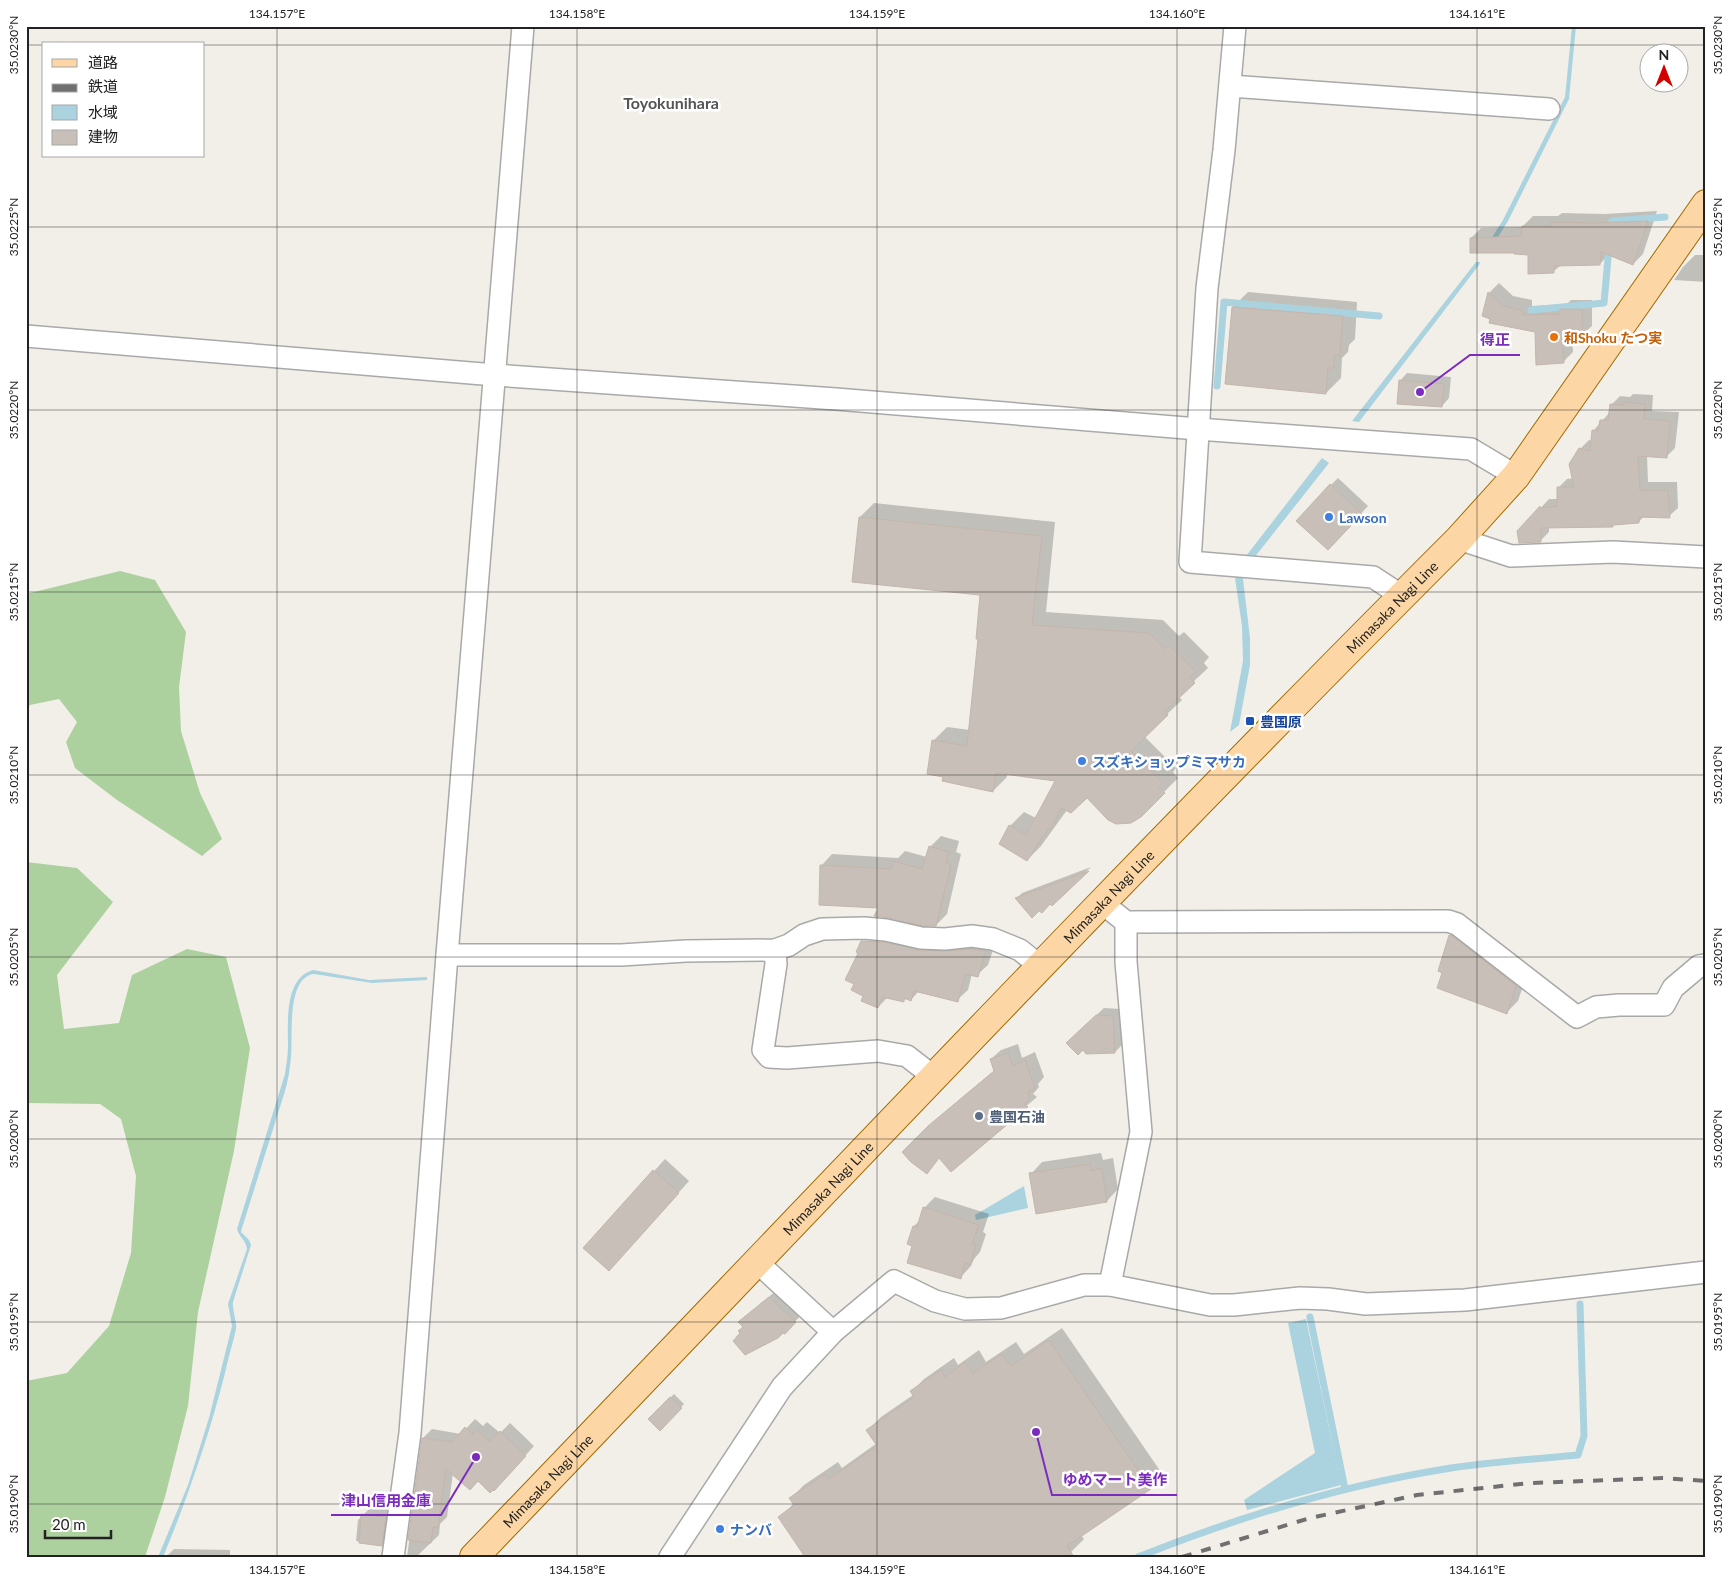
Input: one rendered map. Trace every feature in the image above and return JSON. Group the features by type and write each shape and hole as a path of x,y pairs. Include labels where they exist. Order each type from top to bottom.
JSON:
{"main road":[{"name":"Mimasaka Nagi Line","path":"474,1557 1040,966 1459,539 1516,476 1706,204"}],"street":[{"path":"393,1557 410,1433 523,26"},
{"path":"1235,26 1224,150 1207,288 1190,562 1373,577 1402,596"},
{"path":"1230,86 1550,109"},
{"path":"26,336 41,339 495,375 836,399 1471,449 1516,476"},
{"path":"1459,539 1511,556 1613,552 1706,557"},
{"path":"1102,903 1126,922 1448,921 1457,924 1577,1017 1596,1007 1619,1005 1664,1006 1673,988 1699,966 1706,965"},
{"path":"1110,1285 1141,1132 1126,962 1126,922"},
{"path":"447,955 621,955 775,950 790,945 804,935 822,929 864,928 886,930 921,938 945,939 972,936 993,939 1020,950 1040,966"},
{"path":"775,950 776,964 763,1050 769,1057 787,1058 878,1051 906,1056 934,1077"},
{"path":"757,1262 833,1332"},
{"path":"670,1557 782,1388 833,1332 894,1280 935,1301 965,1309 1001,1308 1084,1285 1110,1285 1210,1305 1234,1305 1300,1298 1328,1299 1366,1304 1465,1300 1706,1272"}],"green space":[{"path":"120,571 155,580 186,632 179,687 181,731 200,793 222,839 202,856 117,800 75,768 66,742 77,722 59,699 30,705 26,711 26,594"},
{"path":"26,862 77,868 113,902 57,975 64,1029 119,1023 132,975 187,949 226,957 250,1048 234,1151 198,1312 188,1406 165,1497 145,1557 26,1557 26,1381 67,1373 109,1326 131,1253 136,1176 121,1119 100,1104 26,1103"}],"water":[{"path":"1572,26 1576,26 1569,99 1508,221 1491,248 1486,247 1503,220 1565,97"},
{"path":"1476,262 1480,262 1479,265 1359,422 1352,421"},
{"path":"1322,458 1329,463 1254,558 1243,579 1250,638 1250,665 1239,725 1230,732 1243,661 1242,626 1235,578 1246,556"},
{"path":"313,970 369,980 427,977 427,980 372,983 314,974 305,978 299,986 293,1010 291,1057 287,1083 241,1232 251,1245 233,1302 235,1334 219,1397 197,1466 163,1557 158,1557 188,1485 209,1418 232,1326 228,1304 247,1249 237,1229 285,1074 288,1050 288,1014 292,992 297,982"},
{"path":"1024,1186 1028,1208 976,1220 975,1215"},
{"path":"1306,1319 1341,1485 1247,1510 1244,1500 1315,1453 1288,1323"}],"building":[{"path":"1648,221 1633,265 1601,252 1600,265 1554,266 1554,273 1528,274 1528,255 1514,253 1470,253 1470,238 1521,236 1522,226 1551,226 1551,222"},
{"name":"和Shoku たつ実","path":"1488,292 1503,306 1522,310 1523,315 1560,314 1560,309 1582,309 1583,337 1562,337 1564,363 1536,365 1535,332 1489,323 1490,319 1482,316"},
{"path":"1232,307 1343,316 1340,355 1334,355 1334,368 1328,368 1326,394 1225,384"},
{"path":"1399,380 1444,384 1442,407 1397,404"},
{"path":"1623,402 1645,404 1644,419 1670,421 1667,458 1638,456 1640,490 1668,490 1670,518 1639,517 1639,523 1613,525 1613,527 1541,528 1541,542 1519,543 1517,531 1540,506 1540,508 1557,506 1557,487 1574,487 1569,464 1579,448 1590,451 1592,430 1598,431 1600,420 1608,420 1610,404 1623,405"},
{"name":"Lawson","path":"1330,484 1362,514 1328,550 1296,521"},
{"path":"859,517 1042,536 1032,625 1149,633 1165,649 1169,645 1196,672 1190,677 1195,683 1165,711 1168,715 1131,751 1163,783 1159,787 1165,793 1141,817 1131,823 1116,824 1108,820 1087,798 1071,813 1061,808 1051,829 1049,828 1027,861 999,844 1009,825 1026,835 1055,781 996,773 993,792 942,781 943,777 927,774 932,740 967,746 978,639 976,639 980,595 852,582"},
{"path":"929,846 949,852 946,863 951,865 936,926 923,926 874,916 878,908 819,905 820,865 891,869 893,861 922,869"},
{"path":"1089,871 1052,906 1050,904 1042,913 1039,911 1032,918 1015,898"},
{"path":"1449,935 1516,986 1507,1014 1437,988 1442,973 1438,971"},
{"path":"861,941 884,942 920,950 972,949 986,951 978,977 965,974 958,1002 914,991 911,1001 904,998 904,1002 882,997 878,1008 861,1001 863,996 851,990 854,984 845,980 858,953 856,952"},
{"path":"1096,1015 1113,1016 1115,1053 1086,1054 1083,1050 1078,1055 1066,1043"},
{"path":"1008,1053 1013,1066 1025,1060 1035,1088 1028,1092 1030,1098 1024,1104 1028,1107 951,1172 939,1158 927,1174 911,1162 902,1152 928,1126 994,1071 990,1059"},
{"path":"1090,1164 1091,1171 1102,1168 1107,1202 1036,1214 1029,1173"},
{"path":"653,1170 679,1193 609,1271 583,1248"},
{"path":"923,1207 979,1225 972,1244 976,1245 970,1265 965,1263 961,1279 907,1263 912,1246 907,1244 913,1226 917,1227"},
{"path":"769,1297 796,1322 785,1334 783,1333 778,1338 745,1355 733,1341 740,1333 738,1331 743,1327 738,1322"},
{"path":"1049,1340 1151,1489 1067,1546 1074,1557 805,1557 778,1517 794,1505 789,1498 825,1474 829,1479 877,1446 866,1430 914,1397 910,1391 941,1370 945,1377 965,1362 973,1373 1002,1354 1011,1366"},
{"path":"670,1397 682,1408 660,1431 648,1419"},
{"path":"465,1427 473,1434 477,1430 490,1441 500,1431 526,1456 490,1493 478,1481 470,1490 446,1469 438,1528 433,1527 431,1543 408,1540 422,1438 452,1442"},
{"path":"361,1514 386,1517 382,1546 359,1543"}],"waterway":[{"path":"1611,232 1612,221 1665,217"},
{"path":"1531,310 1604,303 1609,247"},
{"path":"1217,386 1224,302 1379,316"},
{"path":"1138,1557 1251,1516 1367,1484 1462,1467 1578,1455 1584,1436 1580,1304"},
{"path":"1310,1317 1345,1489"}],"railway":[{"path":"1182,1557 1310,1518 1417,1495 1530,1483 1663,1478 1706,1481"}],"place":[{"name":"和Shoku たつ実","path":"1554,337"},
{"name":"得正","path":"1420,392"},
{"name":"Lawson","path":"1329,517"},
{"name":"豊国原","path":"1250,721"},
{"name":"スズキショップミマサカ","path":"1082,761"},
{"name":"豊国石油","path":"979,1116"},
{"name":"ゆめマート美作","path":"1036,1432"},
{"name":"津山信用金庫","path":"476,1457"},
{"name":"ナンバ","path":"720,1529"}],"district":[{"name":"Toyokunihara","path":"671,102"}]}
